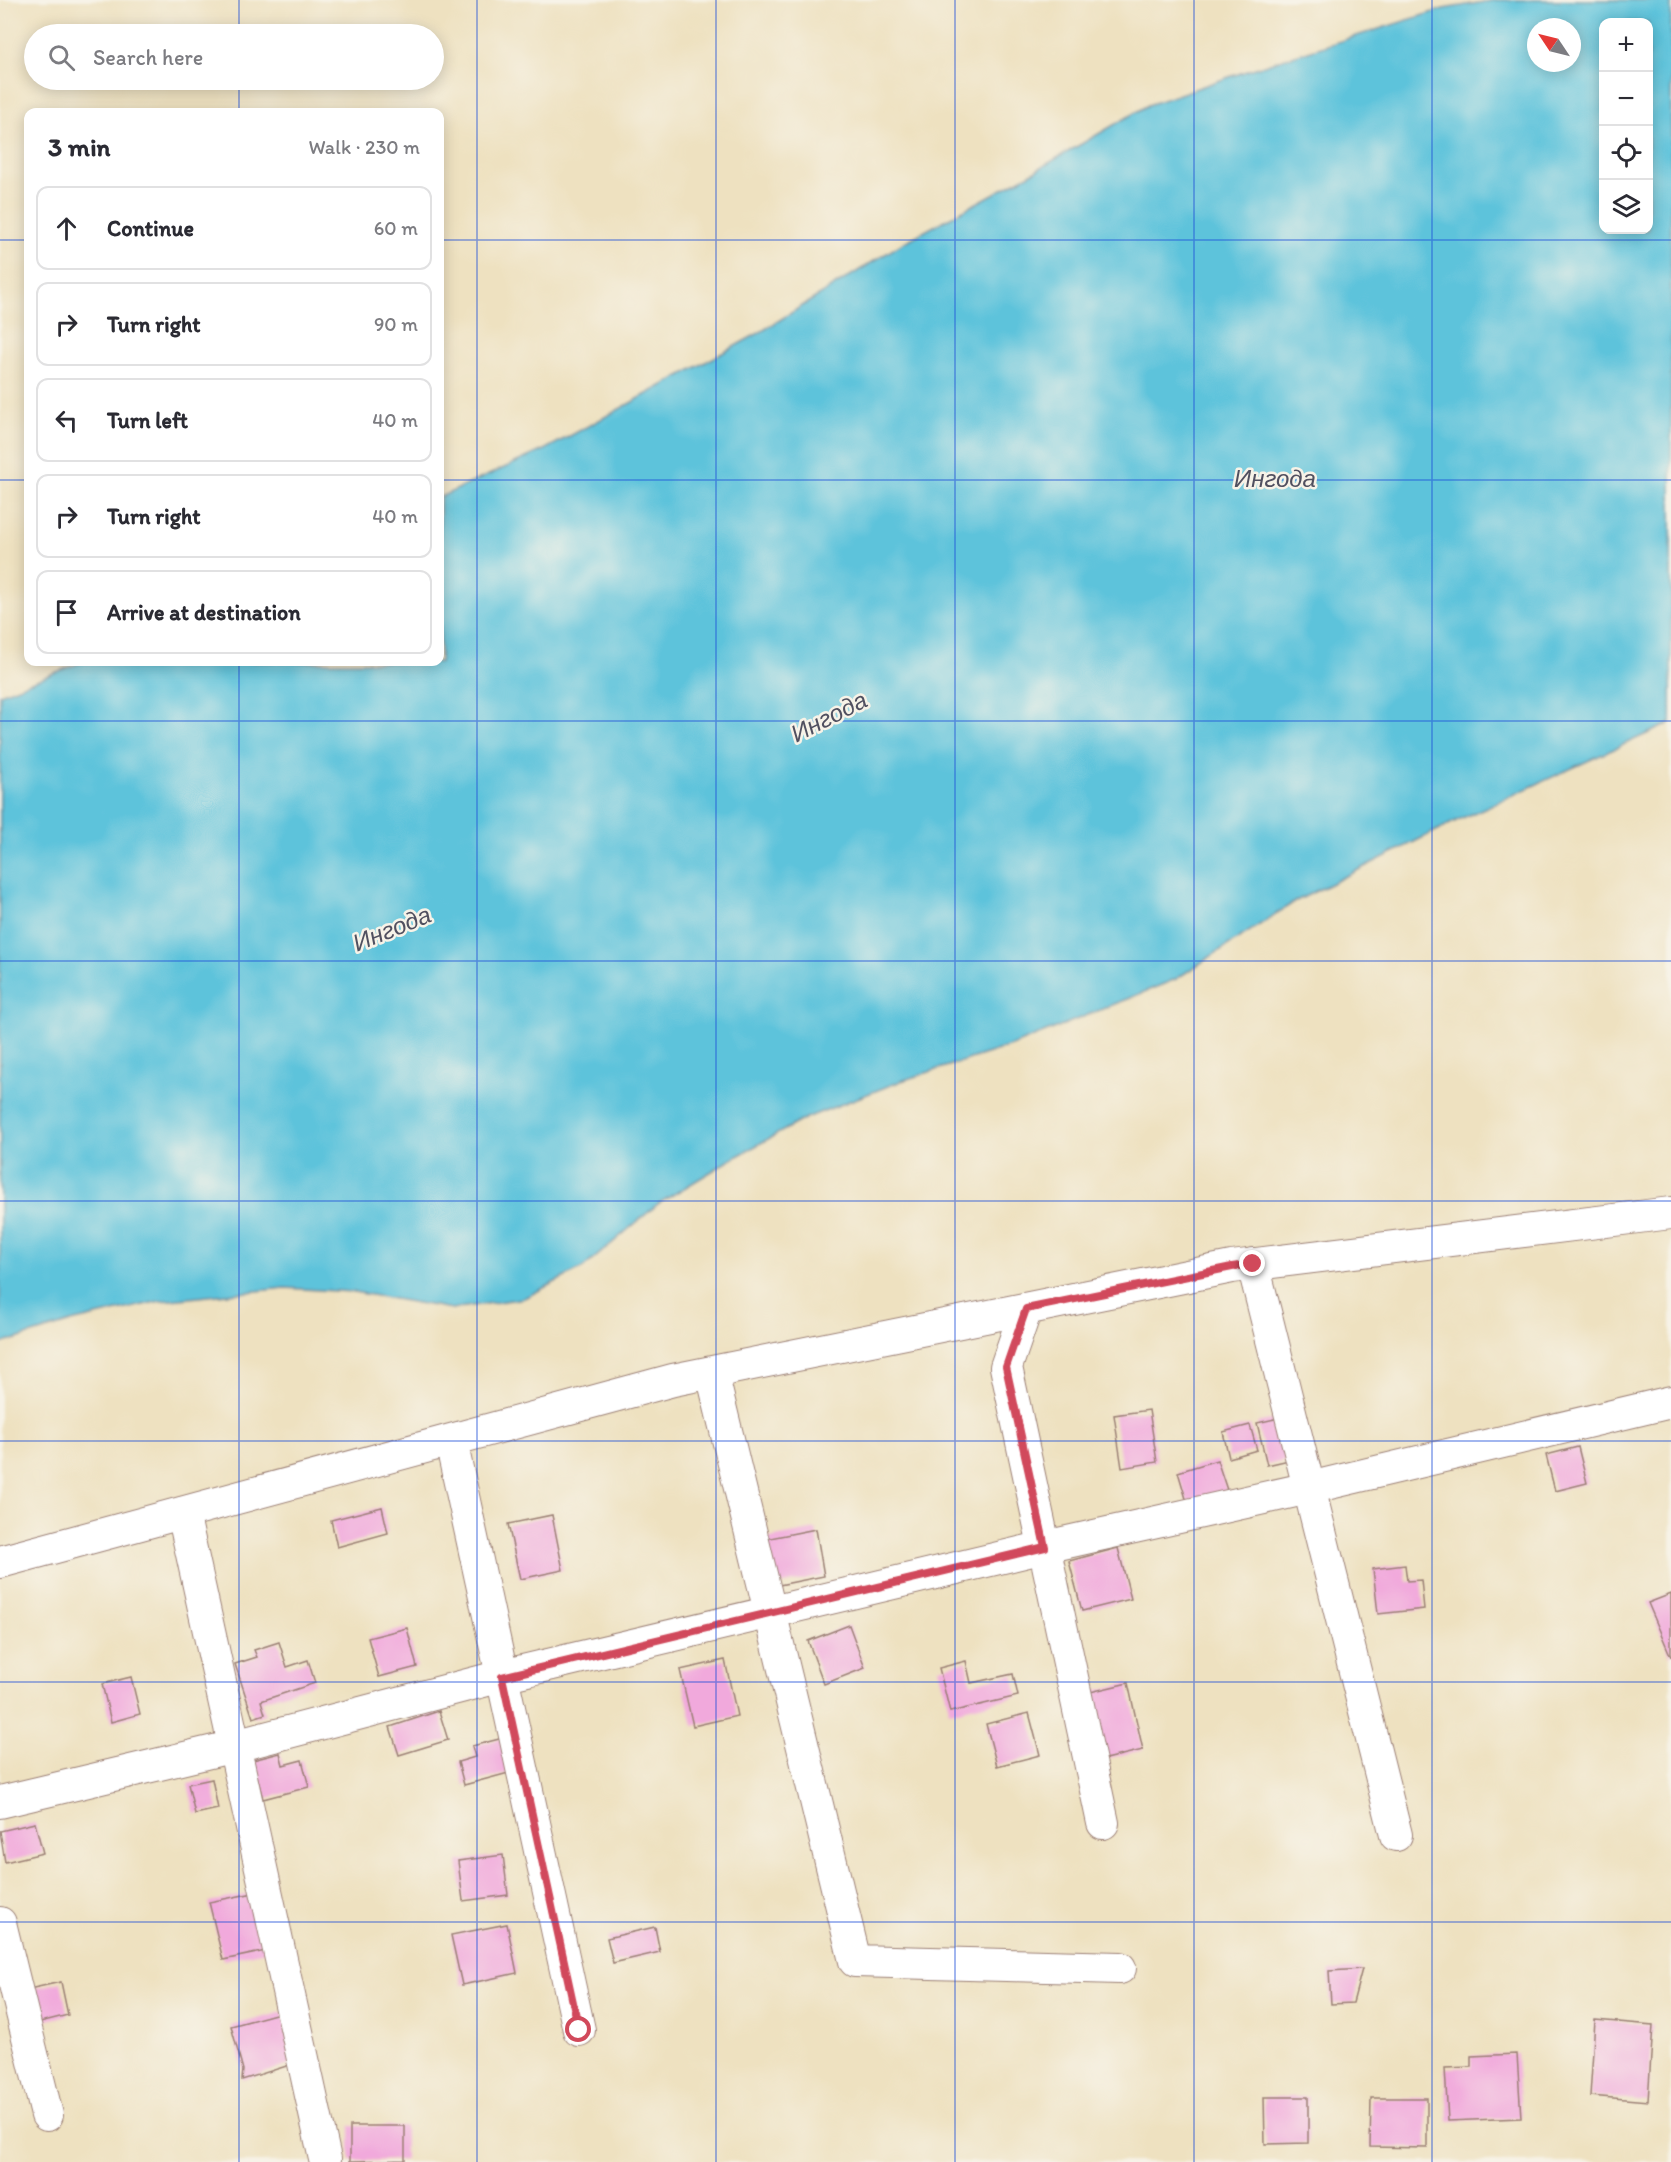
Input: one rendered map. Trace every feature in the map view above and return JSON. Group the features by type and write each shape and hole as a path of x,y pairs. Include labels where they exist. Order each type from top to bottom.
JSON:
{"street":[{"path":"0,1562 673,1380 1232,1267 1671,1213"},
{"path":"1253,1264 1396,1835"},
{"path":"1026,1309 1006,1367 1103,1823"},
{"path":"712,1373 855,1961 1120,1968"},
{"path":"0,1802 235,1746 502,1677 1045,1547 1309,1488 1671,1402"},
{"path":"451,1440 579,2030"},
{"path":"183,1513 325,2159"},
{"path":"0,1923 47,2115"}],"water":[{"name":"Ингода","path":"1496,0 1671,0 1671,723 1458,820 1296,901 1176,979 1014,1045 901,1081 806,1118 659,1203 583,1268 524,1298 452,1309 354,1292 285,1288 160,1301 71,1322 0,1344 0,694 72,666 444,666 444,495 546,449 759,333 903,243 1030,174 1148,105 1270,63 1443,9"}],"building":[{"path":"1149,1410 1157,1462 1122,1468 1114,1415"},
{"path":"1279,1418 1289,1460 1267,1465 1257,1423"},
{"path":"1250,1425 1257,1450 1229,1458 1223,1432"},
{"path":"1578,1447 1587,1483 1555,1491 1546,1455"},
{"path":"1217,1460 1227,1490 1187,1502 1178,1472"},
{"path":"382,1507 388,1533 337,1547 331,1520"},
{"path":"552,1515 563,1570 520,1579 508,1524"},
{"path":"816,1529 824,1576 774,1586 765,1539"},
{"path":"1118,1548 1131,1599 1082,1611 1069,1561"},
{"path":"1405,1565 1407,1581 1421,1580 1424,1609 1378,1614 1373,1569"},
{"path":"1671,1594 1671,1657 1648,1603"},
{"path":"849,1625 865,1668 824,1684 808,1641"},
{"path":"407,1628 417,1667 379,1677 368,1638"},
{"path":"279,1642 287,1667 308,1660 315,1683 261,1701 265,1714 253,1718 235,1664 257,1657 254,1650"},
{"path":"725,1660 737,1716 693,1726 680,1670"},
{"path":"966,1661 971,1683 1013,1674 1018,1696 950,1712 939,1668"},
{"path":"131,1677 140,1714 111,1722 102,1684"},
{"path":"1128,1683 1143,1750 1105,1759 1090,1692"},
{"path":"439,1711 448,1740 399,1755 390,1727"},
{"path":"1029,1713 1040,1755 997,1766 986,1724"},
{"path":"507,1737 516,1771 464,1785 458,1762 475,1757 472,1746"},
{"path":"280,1753 283,1765 302,1760 309,1787 263,1799 253,1760"},
{"path":"212,1779 218,1809 195,1814 188,1784"},
{"path":"35,1823 43,1853 5,1862 0,1831"},
{"path":"503,1855 508,1895 463,1901 458,1861"},
{"path":"254,1893 266,1951 223,1960 209,1902"},
{"path":"507,1924 517,1973 462,1985 451,1935"},
{"path":"655,1927 660,1952 613,1963 607,1938"},
{"path":"1362,1969 1353,2003 1331,2004 1329,1971"},
{"path":"61,1982 68,2015 32,2024 24,1990"},
{"path":"283,2012 293,2064 242,2080 243,2070 231,2026"},
{"path":"1595,2020 1653,2025 1648,2101 1590,2096"},
{"path":"1517,2054 1521,2118 1448,2121 1445,2068 1471,2067 1471,2056"},
{"path":"1264,2097 1308,2097 1308,2143 1265,2144"},
{"path":"1371,2098 1427,2098 1427,2148 1370,2147"},
{"path":"350,2126 405,2126 405,2160 350,2161"}],"route":[{"path":"579,2030 502,1677 1045,1547 1006,1367 1026,1309 1253,1264"}]}
